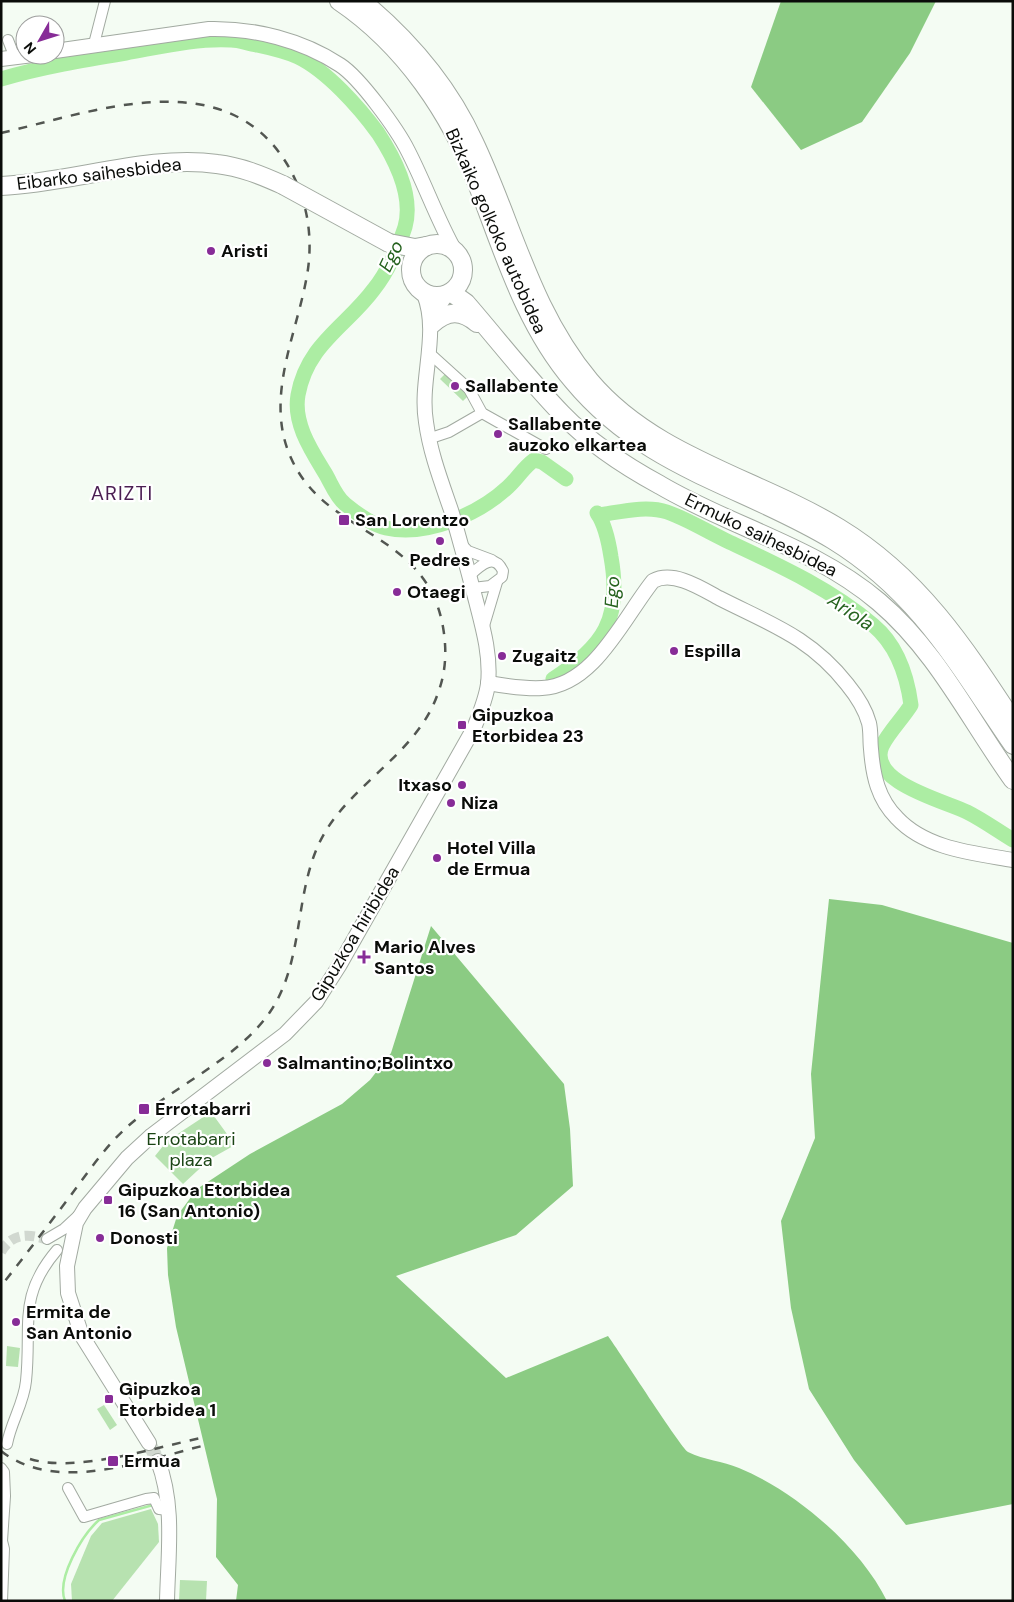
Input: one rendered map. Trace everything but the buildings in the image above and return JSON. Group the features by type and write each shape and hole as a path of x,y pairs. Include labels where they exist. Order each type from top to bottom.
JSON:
{"highway":[{"name":"Bizkaiko golkoko autobidea","path":"339,1 384,38 433,98 462,148 516,285 553,355 585,396 638,433"},
{"name":"Bizkaiko golkoko autobidea","path":"362,1 392,27 417,54 459,113 490,179 532,288 563,346 592,383 638,433"},
{"name":"Eibarko saihesbidea","path":"1,186 57,181 148,165 198,162 238,167 283,184 398,248 415,248 430,245"},
{"path":"410,273 414,257 430,245 441,244 455,251 462,265 479,319"},
{"path":"398,248 417,288 424,294 431,296 449,294 461,280 463,272"},
{"name":"Ermuko saihesbidea","path":"449,294 466,303 494,338 563,415 626,465 662,487 779,540 822,563 858,585 881,604 904,626 928,655 1013,780"},
{"path":"431,326 446,314 462,313 479,324 494,338"},
{"path":"638,433 679,458 833,540 870,566 897,589 925,618 952,654 1013,746"},
{"path":"679,458 805,509 841,529 881,558 908,580 936,610 958,639 1013,721"}],"street":[{"path":"94,44 106,1"},
{"path":"65,49 209,28 231,28 279,38 318,53 342,66 391,122 408,151 438,222 455,251"},
{"path":"8,40 15,56"},
{"path":"1,59 15,58"},
{"path":"430,245 438,222"},
{"path":"424,294 428,303 431,326"},
{"path":"431,326 439,306 449,294"},
{"name":"Gipuzkoa hiribidea","path":"149,1443 82,1336 68,1292 67,1266 76,1223 85,1208 126,1160 152,1135 285,1034 316,1002 339,966 474,728 485,699 488,683 488,666 484,629 457,529 428,439 423,402 431,326"},
{"path":"427,351 469,390 482,414 546,448"},
{"path":"428,439 449,432 482,414"},
{"path":"461,544 468,550 497,562 503,571 502,577 490,586 471,582 481,565 492,560"},
{"path":"488,683 543,688 566,682 591,665 602,653 652,581 659,577 671,577 698,587 800,638 832,666 862,705 869,724 876,787 885,805 898,820 923,837 939,844 1013,860"},
{"path":"484,629 497,582"},
{"path":"48,1238 69,1226 85,1208"},
{"path":"48,1238 67,1266"},
{"path":"48,1238 58,1241 65,1252 67,1266"},
{"path":"7,1444 26,1382 31,1293 38,1274 57,1250"},
{"path":"158,1461 163,1474 169,1510 167,1601"},
{"path":"1,1468 4,1472 2,1601"},
{"path":"68,1488 84,1517 146,1498 154,1498 159,1509 169,1510"}],"green space":[{"path":"781,1 936,1 910,53 862,122 801,150 751,87"},
{"name":"Sallabente","path":"447,372 470,394 463,401 440,379"},
{"path":"829,899 882,905 1013,943 1013,1504 906,1525 854,1460 809,1389 791,1308 781,1221 815,1138 811,1074"},
{"path":"431,926 564,1084 570,1129 573,1186 516,1235 396,1276 506,1378 608,1336 688,1452 739,1468 782,1491 803,1506 824,1522 860,1560 875,1580 887,1601 236,1601 238,1585 216,1557 217,1499 176,1327 168,1275 167,1248 177,1216 197,1189 250,1154 342,1104 370,1080 391,1053"},
{"name":"Errotabarri plaza","path":"211,1112 235,1145 210,1159 183,1184 155,1156 167,1141"},
{"path":"7,1346 20,1348 18,1367 6,1366"},
{"path":"104,1405 117,1425 110,1430 97,1409"},
{"path":"151,1509 158,1524 159,1542 112,1601 72,1601 71,1584 91,1536 102,1523"},
{"path":"180,1580 207,1581 206,1601 179,1601"}],"waterway":[{"name":"Ego","path":"1,79 79,61 205,40 241,41 283,51 309,63 342,90 378,133 391,154 401,178 407,202 405,227 388,268 379,283 363,302 319,349 303,377 298,395 298,416 304,436 336,494 349,507 376,524 386,528 402,530 418,529 452,521 482,506 508,487 534,460 542,462 566,479"},
{"name":"Ariola","path":"599,515 642,509 667,512 764,558 821,588 873,625 889,642 900,661 911,705 882,746 880,759 885,770 896,780 910,788 967,812 1013,840"},
{"name":"Ego","path":"553,679 571,667 597,642 611,614 614,598 611,557 608,540 597,513"},
{"path":"65,1601 63,1592 67,1570 78,1546 92,1527 99,1520 153,1505"}],"tunnel":[{"path":"1,1252 5,1246 20,1236 45,1239"},
{"path":"149,1443 158,1461"}],"railway":[{"path":"1,133 115,106 155,102 193,103 229,113 260,132 287,164 294,176 307,215 309,228 308,269 282,387 283,435 291,458 307,484 327,504 397,552 417,571 433,595 443,627 445,644 441,685 429,713 403,748 340,811 327,829 316,850 303,897 290,968 282,991 270,1012 240,1045 143,1114 110,1144 1,1286"},
{"path":"30,1459 49,1463 92,1461 115,1458 201,1438"},
{"path":"1,1451 23,1464 47,1470 73,1472 127,1466 202,1446"}],"place":[{"name":"Aristi","path":"211,251"},
{"name":"Sallabente","path":"455,386"},
{"name":"Sallabente auzoko elkartea","path":"498,434"},
{"name":"San Lorentzo","path":"344,520"},
{"name":"Pedres","path":"440,541"},
{"name":"Otaegi","path":"397,592"},
{"name":"Espilla","path":"674,651"},
{"name":"Zugaitz","path":"502,656"},
{"name":"Gipuzkoa Etorbidea 23","path":"462,725"},
{"name":"Itxaso","path":"462,785"},
{"name":"Niza","path":"451,803"},
{"name":"Hotel Villa de Ermua","path":"437,858"},
{"name":"Mario Alves Santos","path":"364,957"},
{"name":"Salmantino;Bolintxo","path":"267,1063"},
{"name":"Errotabarri","path":"144,1109"},
{"name":"Gipuzkoa Etorbidea 16 (San Antonio)","path":"108,1200"},
{"name":"Donosti","path":"100,1238"},
{"name":"Ermita de San Antonio","path":"16,1322"},
{"name":"Gipuzkoa Etorbidea 1","path":"109,1399"},
{"name":"Ermua","path":"113,1461"}],"district":[{"name":"ARIZTI","path":"122,493"}]}
